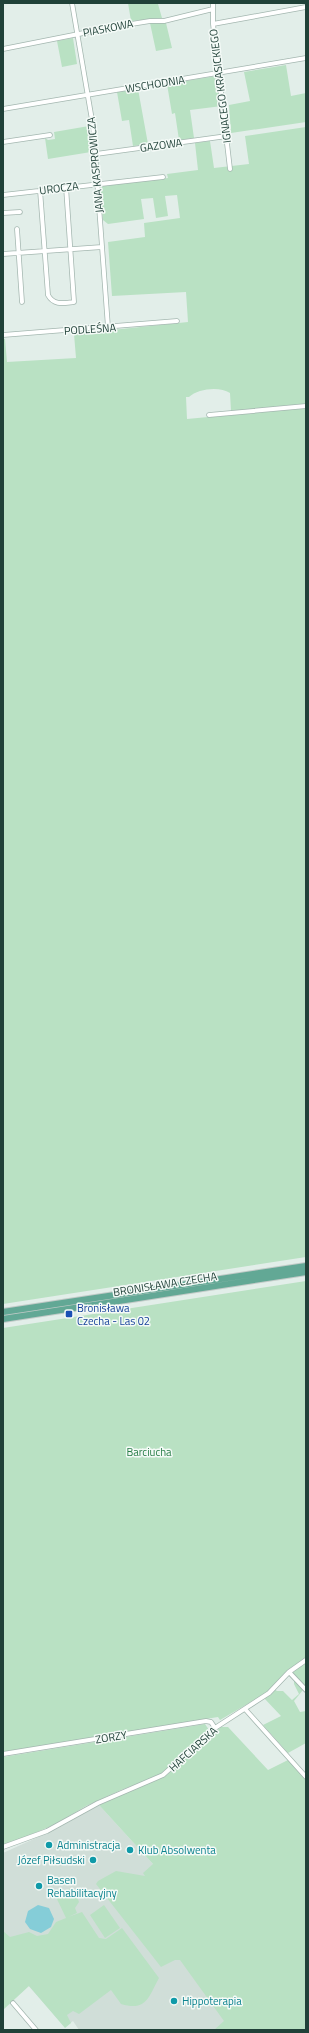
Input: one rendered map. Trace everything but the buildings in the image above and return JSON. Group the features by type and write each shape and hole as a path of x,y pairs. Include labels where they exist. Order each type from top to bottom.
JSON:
{"main road":[{"name":"BRONISŁAWA CZECHA","path":"3,1312 306,1266"},
{"name":"BRONISŁAWA CZECHA","path":"3,1319 306,1272"}],"street":[{"name":"JANA KASPROWICZA","path":"72,3 88,95 96,154 108,327"},
{"name":"IGNACEGO KRASICKIEGO","path":"212,3 213,24 220,73 230,169"},
{"path":"213,24 306,7"},
{"name":"PIASKOWA","path":"3,49 150,21 164,21 213,9"},
{"name":"WSCHODNIA","path":"3,109 306,58"},
{"path":"3,142 50,135"},
{"name":"GAZOWA","path":"96,154 227,136"},
{"name":"UROCZA","path":"3,195 163,177"},
{"path":"40,190 49,297 57,303 74,302 66,187"},
{"path":"3,213 20,212"},
{"path":"17,229 22,302"},
{"path":"3,254 102,247"},
{"name":"PODLEŚNA","path":"3,335 176,321"},
{"path":"210,415 306,406"},
{"name":"HAFCIARSKA","path":"3,1847 40,1834 98,1803 163,1775 215,1728 269,1693 289,1672 306,1660"},
{"path":"289,1672 306,1690"},
{"path":"245,1709 306,1776"},
{"name":"ZORZY","path":"3,1754 205,1721 211,1722 215,1728"},
{"path":"13,2003 36,2030"}],"shaded area":[{"path":"99,1805 301,2030 79,2030 73,2021 65,2027 3,1957 3,1853 58,1828"}],"green space":[{"path":"128,3 161,3 158,4 162,18 131,21"},
{"path":"150,23 166,23 172,48 156,51"},
{"path":"73,38 77,64 62,67 57,41"},
{"path":"286,65 291,96 306,93 306,122 231,133 229,105 250,101 244,72"},
{"path":"216,76 222,106 190,110 194,138 179,140 175,113 172,114 167,84"},
{"path":"138,89 148,144 133,146 129,120 122,121 117,92"},
{"path":"89,126 91,152 48,159 45,138 48,140 55,139 54,132"},
{"path":"306,127 306,404 231,411 230,393 225,391 209,389 186,397 187,419 306,408 306,1257 3,1304 3,339 5,339 7,362 76,358 74,334 188,322 186,292 112,296 108,242 145,237 144,223 180,218 177,195 165,196 168,216 156,218 153,198 141,199 144,219 108,224 103,220 100,189 103,186 168,178 167,174 198,170 195,143 210,141 214,168 249,164 245,136"},
{"path":"306,1268 306,1270 3,1317 3,1314"},
{"name":"Barciucha","path":"306,1281 306,1658 288,1671 268,1692 220,1720 218,1717 3,1752 3,1328"},
{"path":"306,1661 306,1688 291,1671"},
{"path":"294,1680 303,1690 294,1701 300,1712 306,1711 306,1743 288,1753 263,1725 281,1716 264,1698 274,1689 277,1691 283,1691 292,1700 299,1694 294,1684"},
{"path":"205,1724 209,1730 163,1774 121,1790 86,1806 54,1825 3,1846 3,1757"},
{"path":"221,1727 228,1727 268,1770 288,1760 306,1779 306,2030 214,2030 224,2021 180,1960 175,1960 161,1967 96,1884 98,1881 116,1871 145,1876 143,1873 153,1864 99,1805 167,1775"},
{"path":"70,1889 76,1894 79,1902 75,1908 77,1913 68,1917 82,1912 99,1938 106,1939 122,1928 159,1978 146,2001 142,2004 130,2006 121,2004 111,1990 79,2014 73,2011 67,2015 71,2023 65,2028 29,1986 3,2010 3,1931 10,1937 29,1932 37,1936 48,1934 56,1922 66,1918 55,1895"},
{"path":"104,1905 120,1928 105,1938 90,1915"}],"water":[{"path":"38,1905 49,1908 54,1919 51,1927 41,1933 30,1929 25,1922 28,1911"}],"place":[{"name":"Bronisława Czecha - Las 02","path":"69,1314"},
{"name":"Administracja","path":"49,1845"},
{"name":"Klub Absolwenta","path":"130,1850"},
{"name":"Józef Piłsudski","path":"93,1860"},
{"name":"Basen Rehabilitacyjny","path":"39,1886"},
{"name":"Hippoterapia","path":"174,2001"}]}
